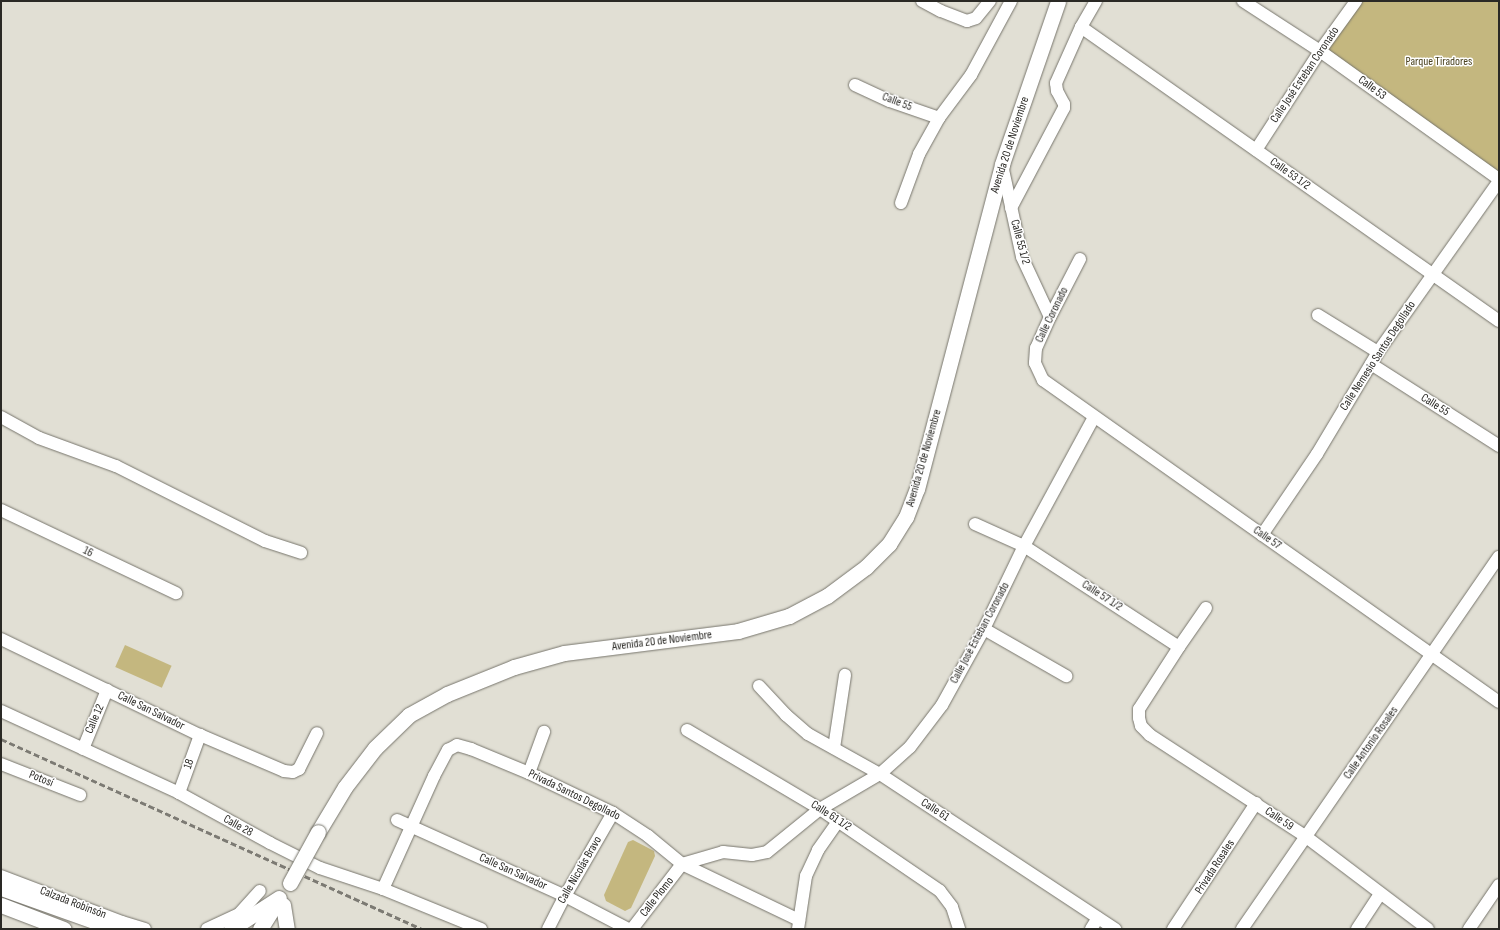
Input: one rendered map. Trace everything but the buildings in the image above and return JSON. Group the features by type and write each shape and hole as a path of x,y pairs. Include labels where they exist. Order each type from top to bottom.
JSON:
{"main road":[{"name":"Avenida 20 de Noviembre","path":"285,894 318,832 345,787 375,748 409,715 447,694 514,667 564,653 738,631 789,616 827,596 866,567 892,539 906,517 917,489 1002,164 1058,1"},
{"path":"1,888 116,929"},
{"path":"231,929 285,894"},
{"path":"260,929 285,894"},
{"path":"271,929 285,894"},
{"path":"285,894 287,929"},
{"path":"1,905 64,929"}],"street":[{"path":"922,1 941,11 967,21 976,18 990,1"},
{"path":"901,203 919,154 939,118 971,75 1011,1"},
{"path":"1011,208 1064,108 1064,104 1057,91 1056,83 1081,27 1096,1"},
{"name":"Calle 53","path":"1243,1 1320,51 1499,180"},
{"name":"Calle José Esteban Coronado","path":"1256,150 1320,51 1356,1"},
{"name":"Calle 53 1/2","path":"1081,27 1499,321"},
{"name":"Calle 55","path":"855,85 890,101 939,118"},
{"name":"Calle 55 1/2","path":"1002,164 1022,257 1050,317"},
{"name":"Calle Nemesio Santos Degollado","path":"1262,535 1317,454 1378,352 1432,273 1499,180"},
{"name":"Calle Coronado","path":"1037,372 1034,356 1050,317 1080,260"},
{"path":"1318,315 1378,352"},
{"name":"Calle 55","path":"1371,364 1499,446"},
{"name":"Calle 57","path":"1037,372 1047,385 1499,702"},
{"path":"1,417 39,438 116,466 265,541 301,553"},
{"name":"Calle José Esteban Coronado","path":"682,864 724,852 760,855 778,844 820,809 880,774 910,747 942,705 984,629 1024,546 1094,417"},
{"name":"16","path":"1,510 176,593"},
{"name":"Calle 57 1/2","path":"975,524 1024,546 1179,647"},
{"name":"Calle Antonio Rosales","path":"1242,929 1305,836 1433,655 1499,557"},
{"path":"1179,647 1206,608"},
{"path":"984,629 1066,676"},
{"name":"Calle San Salvador","path":"1,639 200,735 284,771 297,771 302,766 317,732"},
{"name":"Calle 59","path":"1179,647 1139,709 1139,718 1142,726 1150,735 1305,836 1428,929"},
{"path":"834,748 845,675"},
{"name":"Calle 61","path":"759,686 797,725 880,774 1115,929"},
{"name":"Calle 12","path":"83,748 107,690"},
{"name":"Calle 28","path":"1,711 179,793 270,843 320,868 383,890 481,929"},
{"name":"Calle 61 1/2","path":"687,730 820,809 940,891 952,907 958,925"},
{"path":"529,773 544,732"},
{"name":"18","path":"179,793 200,735"},
{"name":"Privada Santos Degollado","path":"411,826 448,750 454,746 461,746 529,773 613,813 648,836 682,864 798,925"},
{"name":"Potosí","path":"1,764 80,795"},
{"name":"Privada Rosales","path":"1173,929 1256,803"},
{"name":"Calle Nicolás Bravo","path":"548,929 565,896 613,813"},
{"name":"Calle San Salvador","path":"397,820 565,896 628,929"},
{"path":"798,925 806,876 818,850 838,821"},
{"path":"383,890 411,826"},
{"name":"Calle Plomo","path":"632,929 682,864"},
{"name":"Calzada Robinsón","path":"1,876 145,929"},
{"path":"1469,929 1499,885"},
{"path":"207,929 239,914 260,891"},
{"path":"1357,929 1380,894"},
{"path":"644,929 645,912"},
{"path":"1091,929 1098,918"}],"green space":[{"name":"Parque Tiradores","path":"1353,1 1499,1 1499,177 1319,50"},
{"path":"125,645 172,666 162,688 115,667"},
{"path":"633,840 654,851 655,856 631,908 625,911 606,901 604,895 628,842"}],"railway":[{"path":"1,739 421,929"}]}
